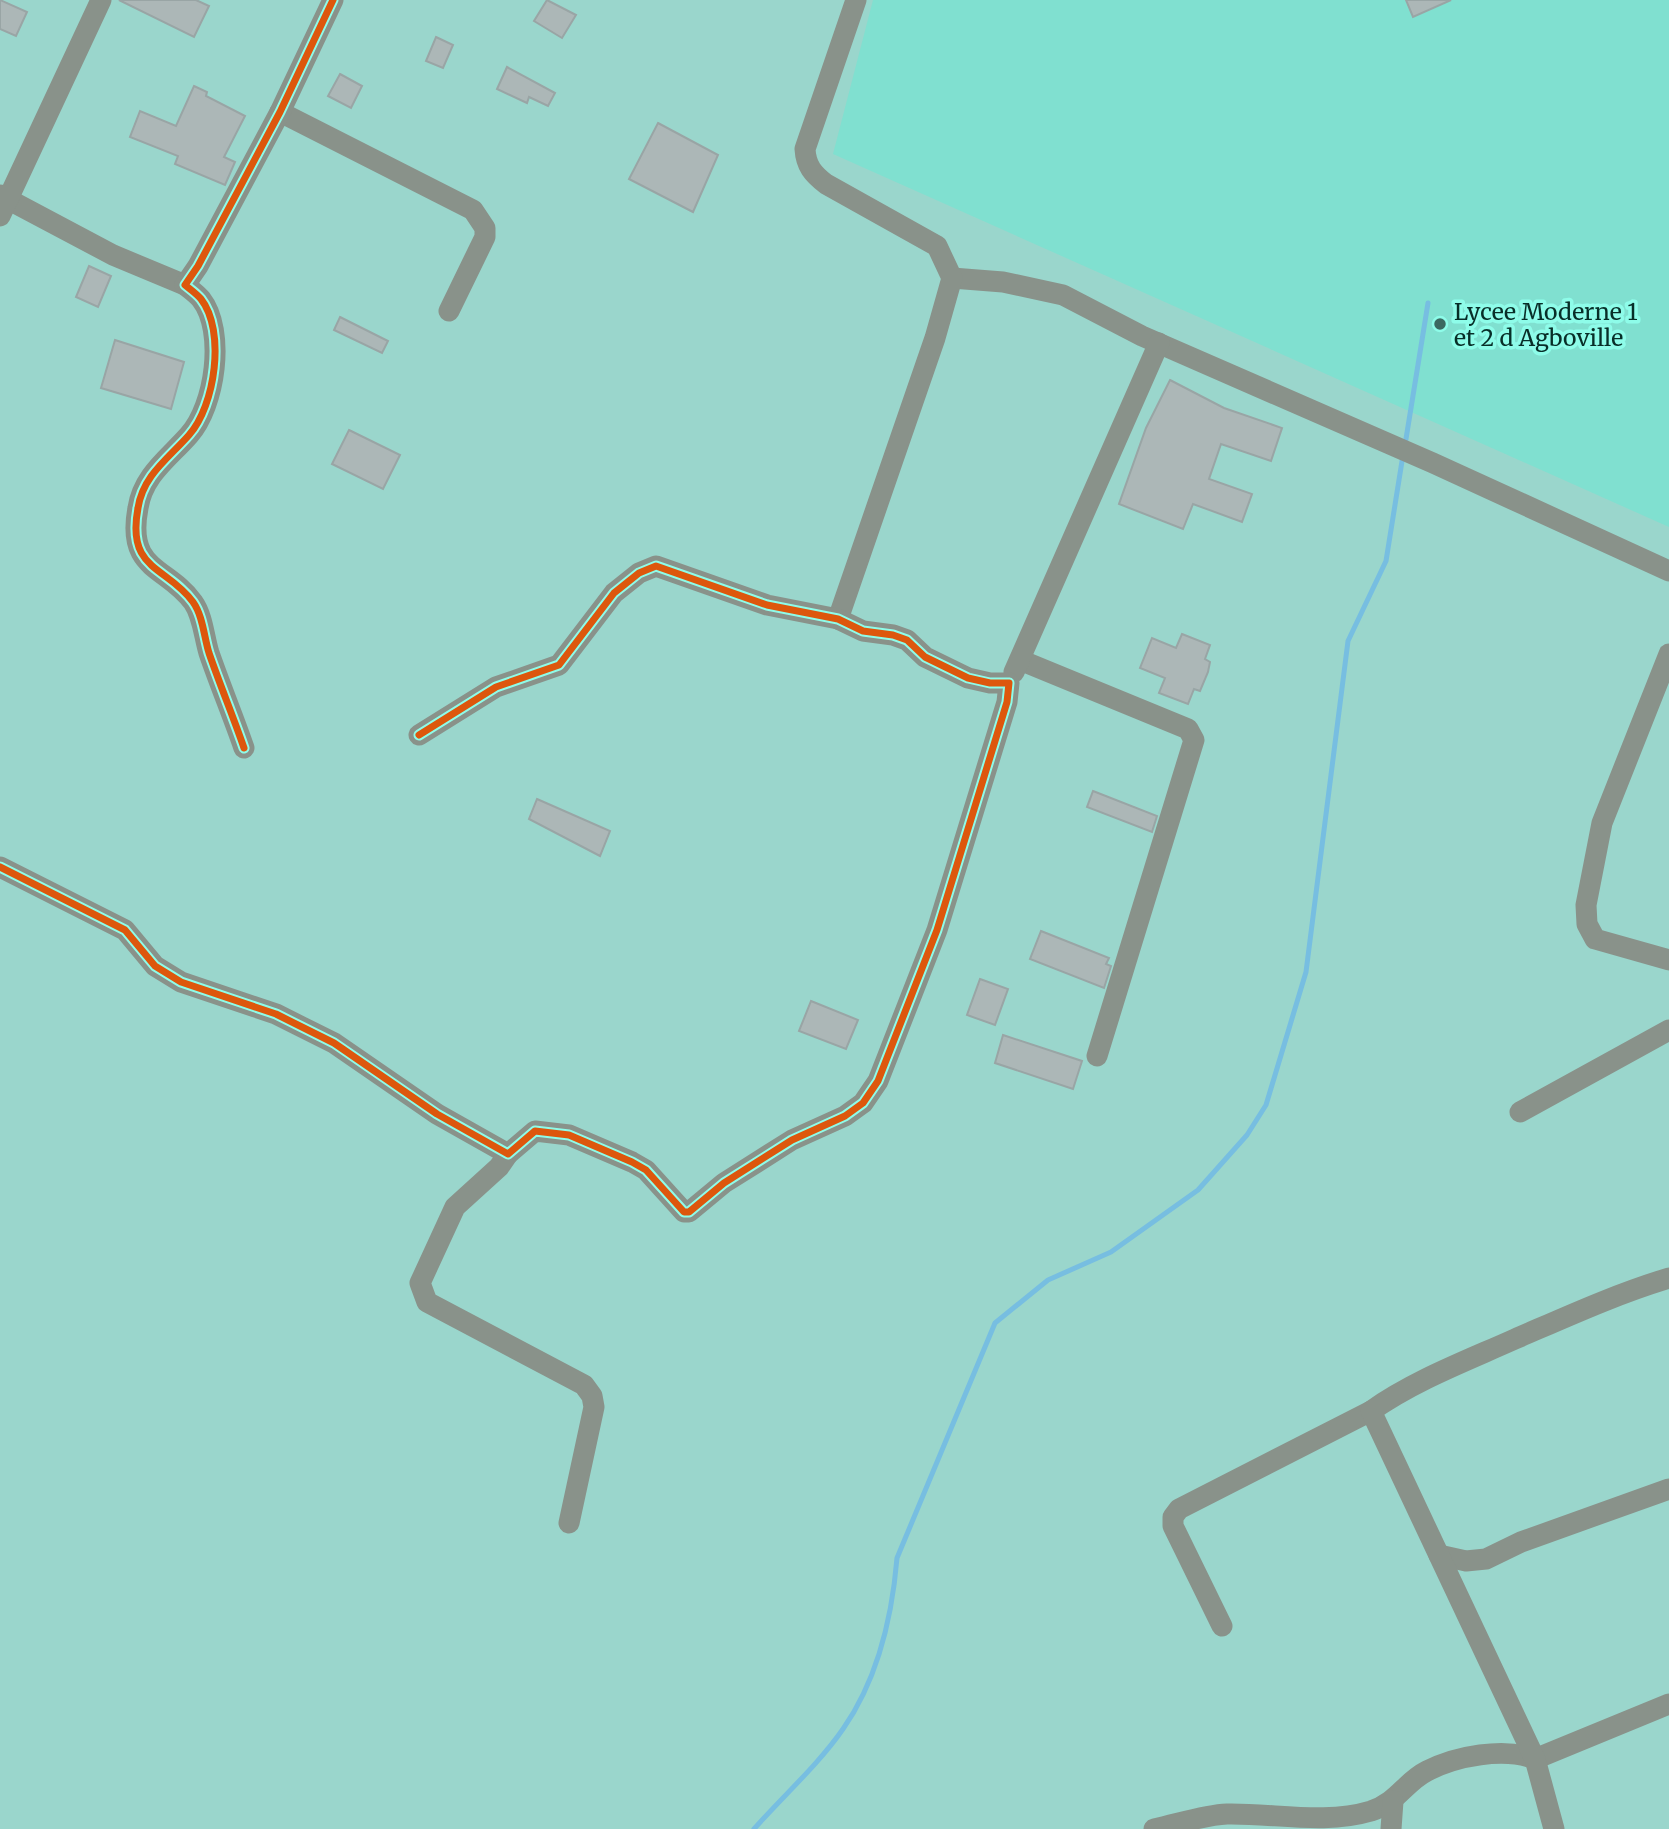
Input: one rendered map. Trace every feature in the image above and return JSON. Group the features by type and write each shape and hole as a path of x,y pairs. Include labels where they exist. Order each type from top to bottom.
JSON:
{"street":[{"path":"185,285 198,266 280,112 334,0"},
{"path":"838,619 953,278 937,246 826,184 812,173 805,159 805,149 856,0"},
{"path":"99,1 3,203 113,255 185,285 202,301 212,332 217,366 206,405 191,434 164,458 145,484 138,507 136,532 142,554 149,563 193,602 244,748"},
{"path":"280,112 473,210 485,228 485,237 449,311"},
{"path":"953,278 1003,282 1063,295 1159,343 1433,463 1669,571"},
{"path":"569,1523 594,1407 593,1396 584,1385 427,1302 422,1295 420,1283 455,1208 499,1167 508,1154 535,1131 569,1135 646,1170 684,1212 689,1212 724,1183 792,1140 845,1116 863,1103 878,1080 937,930 1007,702 1009,683 1159,343"},
{"path":"419,735 496,687 559,665 614,593 639,573 656,566 767,606 838,619 863,631 893,635 907,640 925,657 968,678 990,684 1009,683"},
{"path":"1669,654 1602,823 1586,905 1587,925 1595,939 1669,960"},
{"path":"1020,660 1188,729 1194,740 1097,1056"},
{"path":"0,867 116,925 155,966 181,982 276,1014 334,1043 437,1114 508,1154"},
{"path":"1520,1111 1669,1030"},
{"path":"1222,1626 1173,1526 1173,1517 1179,1509 1453,1366 1612,1297 1669,1278"},
{"path":"1371,1411 1535,1759 1554,1829"},
{"path":"1439,1555 1466,1561 1486,1559 1521,1542 1669,1489"},
{"path":"1154,1829 1226,1814 1347,1816 1394,1801 1425,1772 1454,1761 1517,1752 1535,1759 1669,1703"},
{"path":"1391,1829 1394,1801"}],"shaded area":[{"name":"Lycee Moderne 1 et 2 d Agboville","path":"873,0 1669,0 1669,527 833,154"}],"building":[{"path":"0,0 27,12 16,36 0,29"},
{"path":"119,0 196,0 209,6 194,37"},
{"path":"547,0 576,15 562,38 534,21"},
{"path":"1406,0 1451,0 1413,17"},
{"path":"436,37 453,45 443,68 426,61"},
{"path":"507,67 555,93 548,106 529,97 527,103 497,89"},
{"path":"340,74 362,86 351,108 328,96"},
{"path":"194,86 207,92 206,96 245,116 224,157 235,162 225,185 175,164 178,156 130,137 140,111 176,126"},
{"path":"658,123 718,155 693,212 629,179"},
{"path":"89,266 111,276 98,307 76,297"},
{"path":"340,317 388,341 382,353 334,330"},
{"path":"115,340 184,362 171,409 101,388"},
{"path":"1170,380 1224,408 1282,428 1271,461 1221,444 1209,479 1252,494 1242,522 1193,504 1183,529 1119,504 1146,428"},
{"path":"349,430 400,455 383,489 332,464"},
{"path":"1182,634 1210,645 1205,659 1210,662 1208,672 1200,691 1194,689 1188,704 1159,693 1165,678 1140,668 1152,638 1176,648"},
{"path":"1093,791 1157,816 1152,832 1087,807"},
{"path":"537,799 610,831 600,856 529,819"},
{"path":"1041,931 1109,958 1106,964 1111,966 1104,988 1030,959"},
{"path":"980,979 1008,989 995,1025 967,1015"},
{"path":"811,1001 858,1020 846,1049 799,1031"},
{"path":"1003,1035 1082,1061 1073,1089 995,1063"}],"waterway":[{"path":"1405,445 1428,303"},
{"path":"754,1829 833,1742 866,1690 887,1625 897,1558 995,1323 1048,1280 1111,1252 1198,1190 1247,1135 1266,1105 1306,972 1348,641 1386,561 1403,455"}],"cycle path":[{"path":"244,748 193,602 143,556 136,529 138,508 151,476 198,422 211,388 215,348 209,313 201,299 185,285 198,266 280,112 333,0"},
{"path":"0,867 125,930 155,966 181,982 276,1014 334,1043 437,1114 508,1154 535,1131 569,1135 646,1170 684,1212 689,1212 724,1183 792,1140 845,1116 863,1103 878,1081 937,930 1007,702 1009,683 990,683 968,678 925,657 907,640 893,635 863,631 838,619 767,605 656,566 639,573 614,593 559,665 496,687 419,735"}],"place":[{"name":"Lycee Moderne 1 et 2 d Agboville","path":"1440,324"}]}
